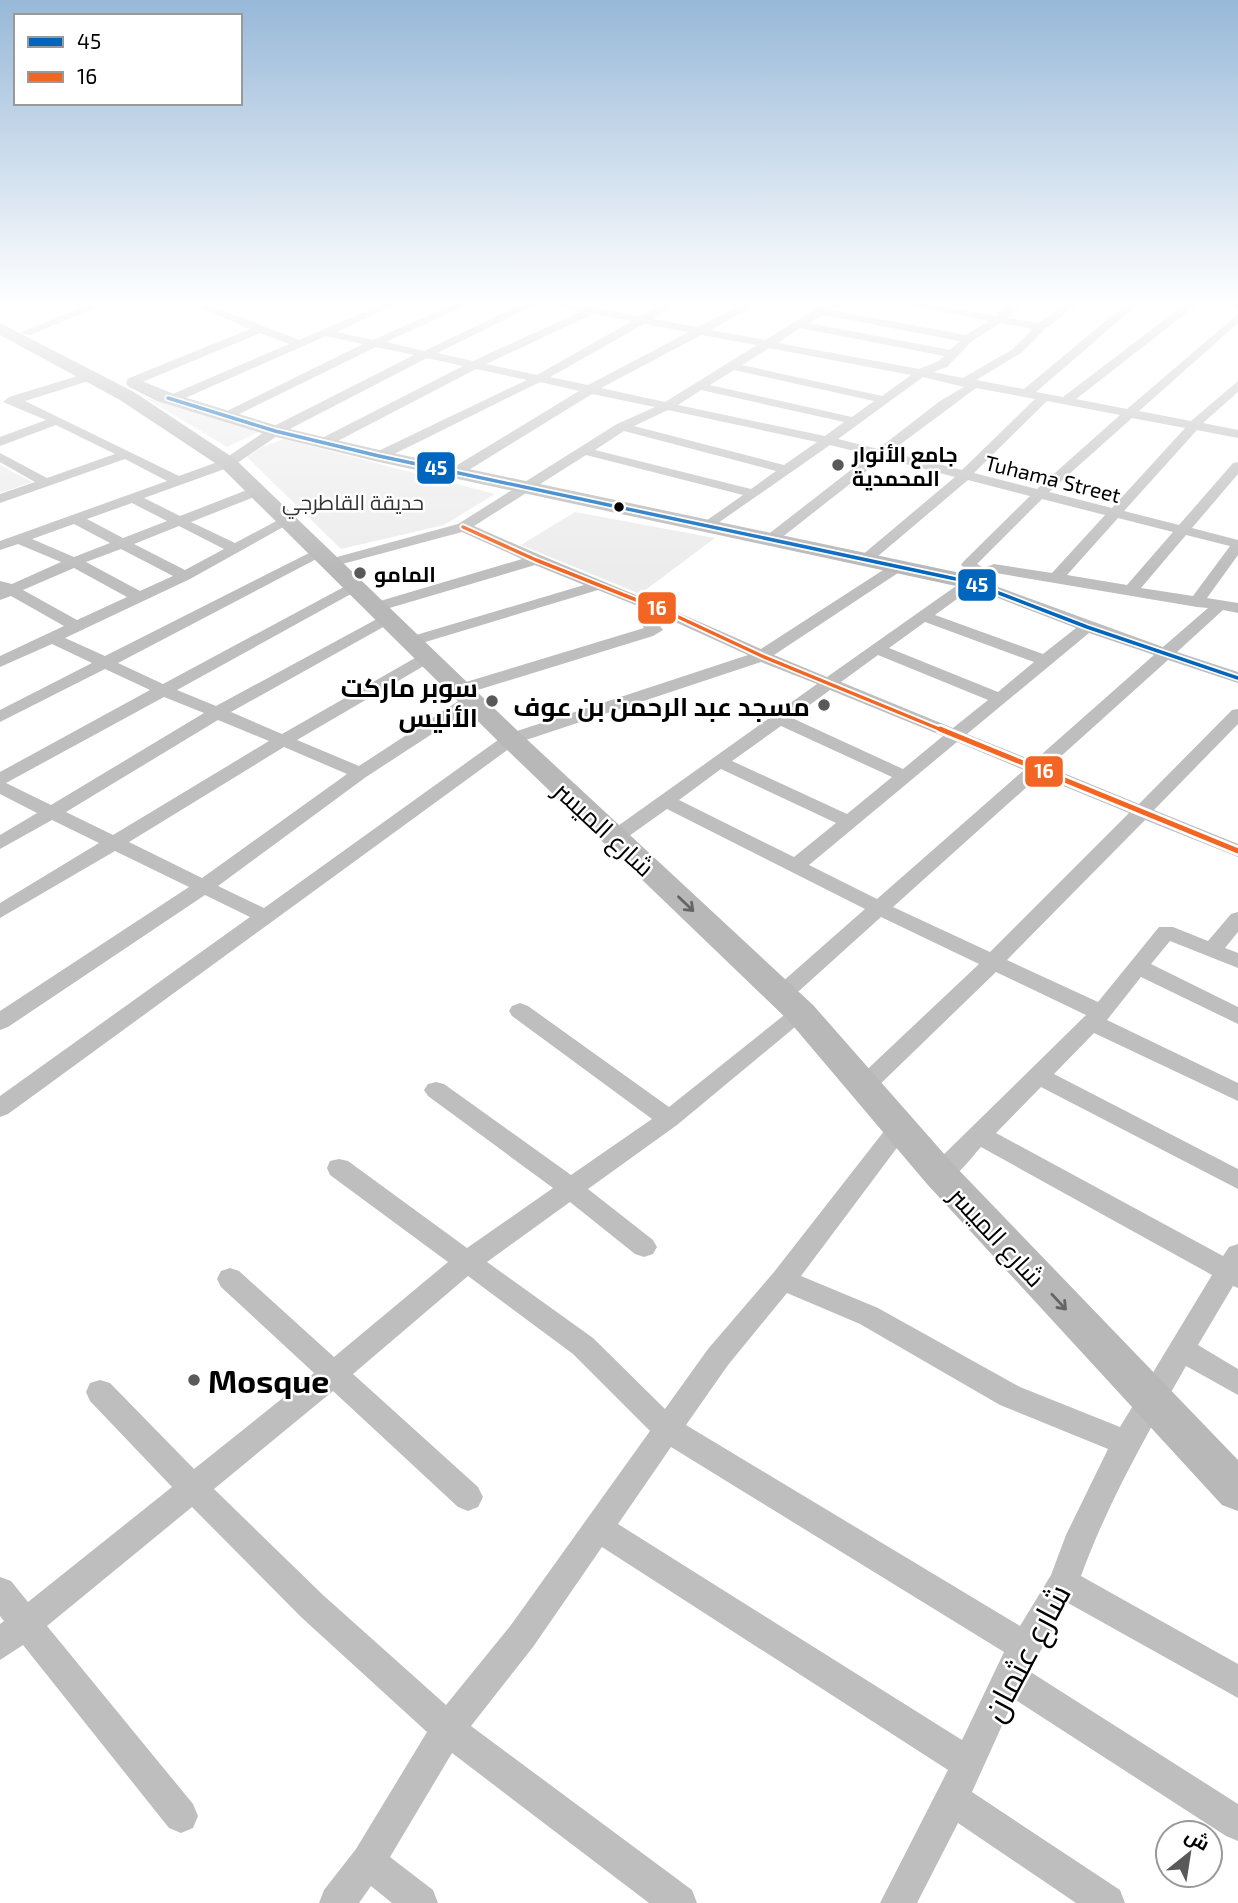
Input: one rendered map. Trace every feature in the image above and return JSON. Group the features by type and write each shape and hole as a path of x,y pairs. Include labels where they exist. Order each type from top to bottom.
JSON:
{"main road":[{"name":"شارع الميسر","path":"121,393 228,463 511,739 791,1004 940,1174 1238,1491"},
{"path":"157,393 275,430 454,473 899,566 977,578"}],"street":[{"path":"6,402 36,393"},
{"path":"172,399 186,393"},
{"path":"227,416 274,393"},
{"path":"0,546 228,463 275,430 349,393"},
{"path":"325,442 421,393"},
{"path":"379,456 510,393"},
{"path":"454,473 584,393"},
{"name":"Tuhama Street","path":"603,393 826,440 1238,545"},
{"path":"0,717 104,663 325,557 463,527 622,427 688,393"},
{"path":"729,393 855,421"},
{"path":"853,393 885,400"},
{"path":"708,526 784,469 895,393"},
{"path":"771,538 963,393"},
{"path":"1031,393 1238,434"},
{"path":"1067,400 1076,393"},
{"path":"1154,393 1038,495 968,565 977,578 1087,627 1238,678"},
{"path":"1056,578 1194,425 1229,393"},
{"path":"866,559 964,476 1045,396"},
{"path":"6,402 57,420 178,481"},
{"path":"0,442 57,420"},
{"path":"622,427 784,469"},
{"path":"584,451 752,493"},
{"path":"0,499 128,454"},
{"path":"0,457 47,483"},
{"path":"1131,590 1238,466"},
{"path":"4,589 257,491"},
{"path":"133,498 233,548"},
{"path":"75,519 185,576"},
{"path":"0,645 8,658 185,576 287,521"},
{"path":"463,527 536,560 674,615 762,656 1238,851"},
{"path":"18,539 74,562 139,597"},
{"path":"1197,602 1238,545"},
{"path":"0,842 382,613 536,560"},
{"path":"0,1108 511,739 762,656 899,566"},
{"path":"615,837 994,568 1229,607"},
{"path":"0,912 287,740 420,649 599,584"},
{"path":"0,779 355,586"},
{"path":"4,589 77,627"},
{"path":"0,1644 335,1373 466,1263 569,1187 669,1119 791,1004 879,908 1166,654 1229,607"},
{"path":"0,1022 203,887 467,694 655,630 649,624 674,615"},
{"path":"924,616 1046,661"},
{"path":"795,866 1087,627"},
{"path":"52,638 163,690 360,773"},
{"path":"877,649 1001,699"},
{"path":"864,1086 993,962 1238,715"},
{"path":"779,719 906,777"},
{"path":"720,762 850,821"},
{"path":"0,787 266,917"},
{"path":"666,801 993,962 1238,1093"},
{"path":"1212,950 1238,919"},
{"path":"940,1174 1096,1017 1166,932 1238,961"},
{"path":"1139,967 1238,1016"},
{"path":"520,1011 669,1119"},
{"path":"1038,1076 1238,1180"},
{"path":"436,1090 569,1187 644,1247"},
{"path":"337,1903 368,1861 448,1728 522,1636 718,1357 783,1280 900,1127"},
{"path":"979,1135 1235,1267"},
{"path":"339,1168 583,1346 667,1429 1024,1646"},
{"name":"شارع عثمان","path":"898,1903 969,1764 1008,1676 1063,1583 1077,1545 1126,1443 1180,1349 1235,1267"},
{"path":"230,1279 468,1497"},
{"path":"783,1280 869,1316 1010,1396 1126,1443"},
{"path":"1180,1349 1238,1383"},
{"path":"100,1392 193,1488 357,1649 448,1728 679,1903"},
{"path":"599,1528 969,1764"},
{"path":"1063,1583 1238,1682"},
{"path":"0,1592 181,1816"},
{"path":"1008,1676 1238,1824"},
{"path":"952,1799 1107,1903"},
{"path":"368,1861 420,1903"}],"green space":[{"path":"146,398 261,431 227,447"},
{"name":"حديقة القاطرجي","path":"284,439 495,494 444,525 341,549 247,457 264,446"},
{"path":"0,465 32,482 0,493"},
{"path":"575,512 715,538 640,594 521,545"}],"transit line":[{"name":"45","path":"168,398 275,431 379,456 970,582 1087,627 1238,678"},
{"name":"16","path":"463,527 536,560 674,615 762,656 1238,851"}],"place":[{"name":"جامع الأنوار المحمدية","path":"838,465"},
{"name":"المامو","path":"360,573"},
{"name":"سوبر ماركت الأنيس","path":"492,701"},
{"name":"مسجد عبد الرحمن بن عوف","path":"824,705"},
{"name":"Mosque","path":"194,1380"}]}
